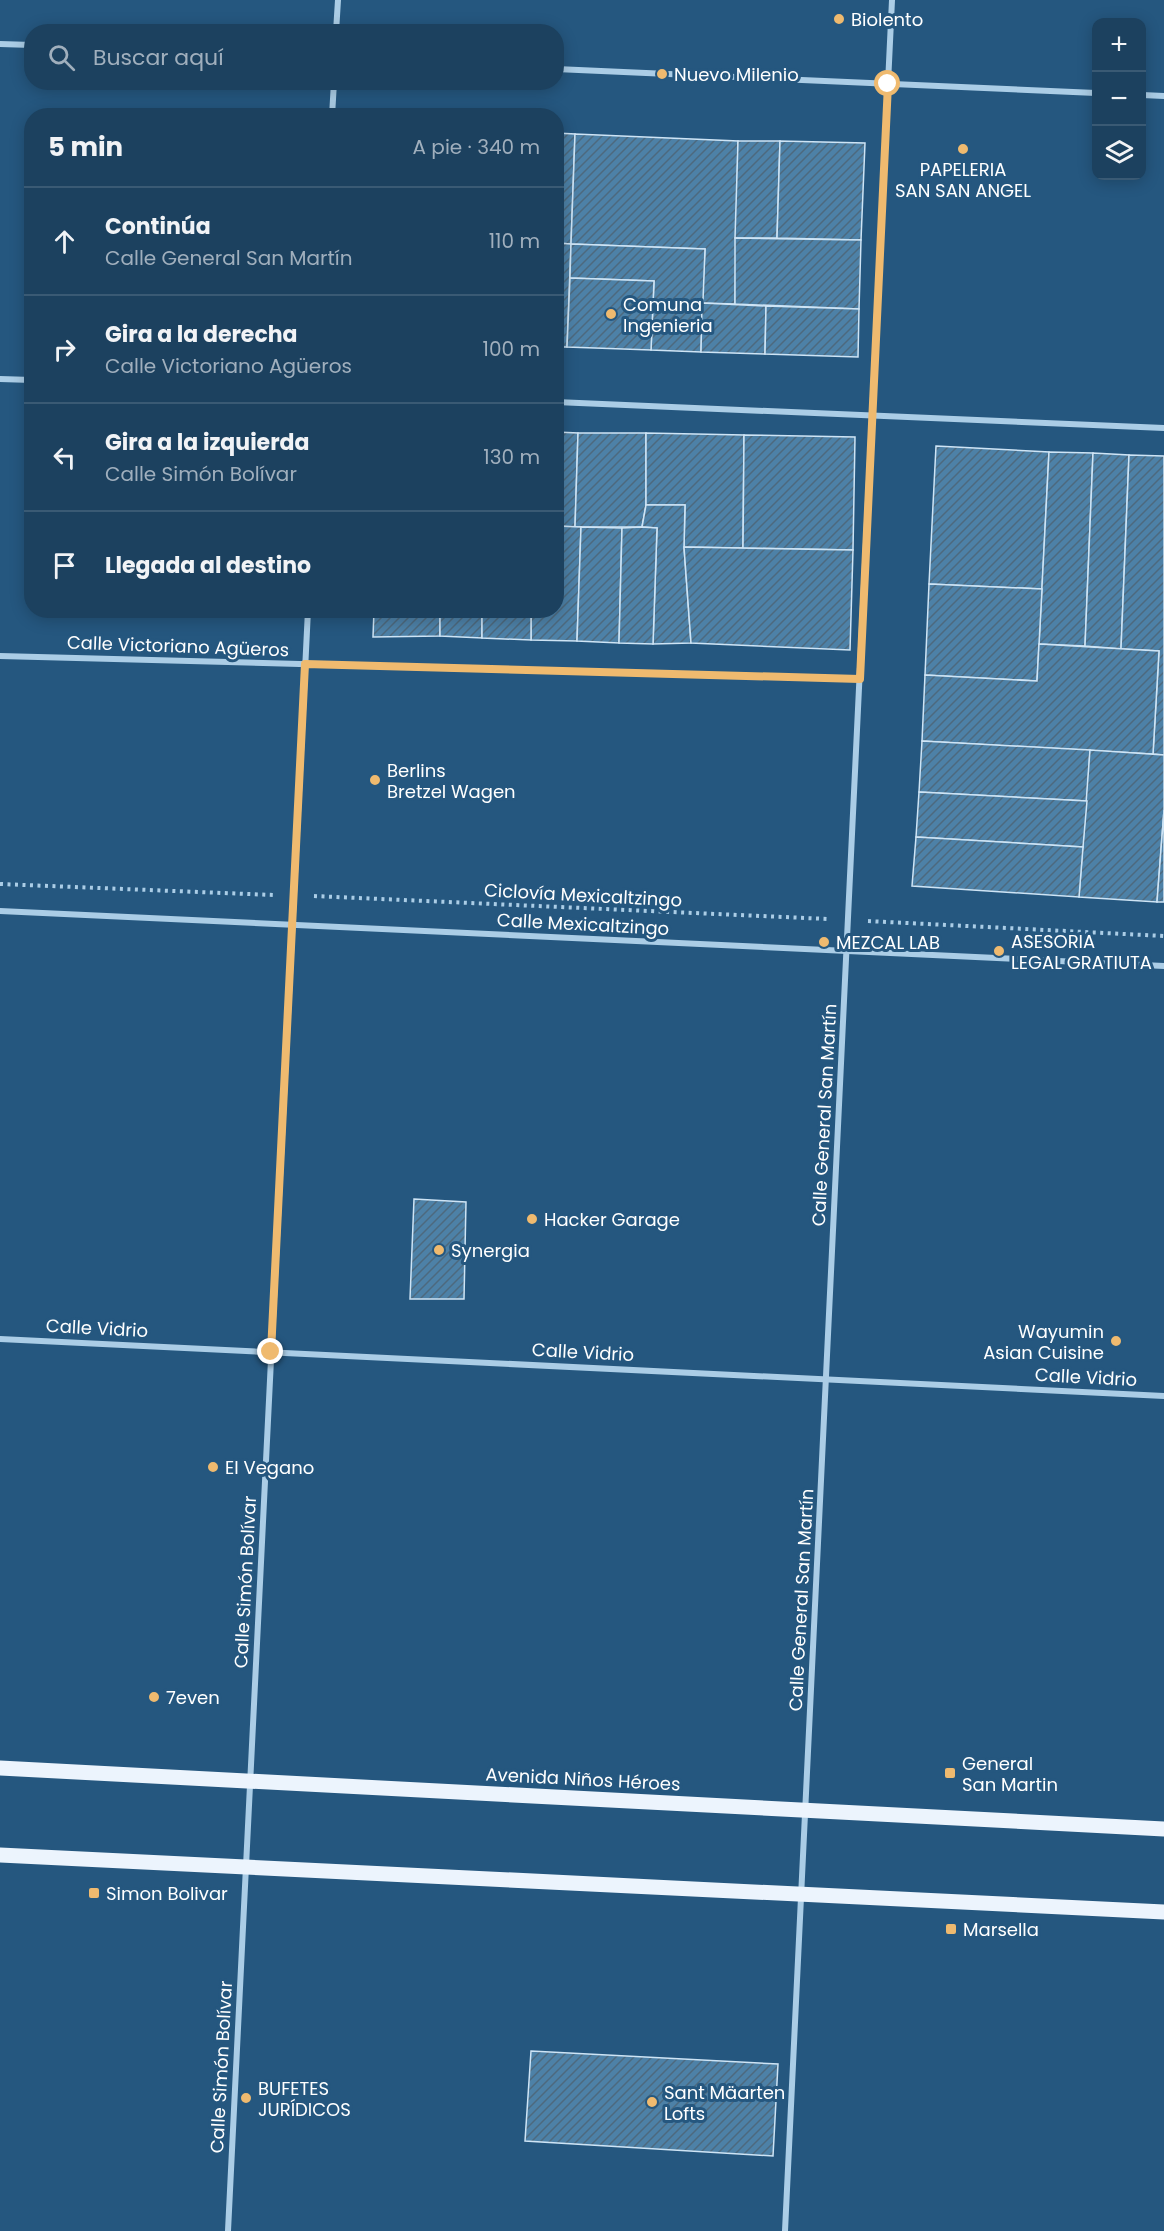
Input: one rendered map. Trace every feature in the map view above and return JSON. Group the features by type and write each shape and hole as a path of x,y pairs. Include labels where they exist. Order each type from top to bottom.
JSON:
{"main road":[{"name":"Avenida Niños Héroes","path":"0,1768 1164,1829"},
{"path":"0,1855 1164,1912"}],"street":[{"path":"336,24 338,0"},
{"name":"Calle General San Martín","path":"786,2231 892,0"},
{"path":"0,44 24,45"},
{"path":"564,69 1092,93"},
{"path":"332,108 334,90"},
{"path":"1146,95 1164,96"},
{"path":"0,379 24,380"},
{"path":"564,402 1164,428"},
{"name":"Calle Simón Bolívar","path":"228,2231 308,618"},
{"name":"Calle Victoriano Agüeros","path":"0,656 860,679"},
{"name":"Calle Mexicaltzingo","path":"0,911 1164,966"},
{"name":"Calle Vidrio","path":"0,1338 1164,1396"}],"path":[{"name":"Ciclovía Mexicaltzingo","path":"0,884 293,895 1164,936"}],"building":[{"path":"564,133 575,134 571,244 564,244"},
{"path":"575,134 738,141 735,304 702,303 705,249 571,244"},
{"path":"738,141 780,141 777,238 735,238"},
{"path":"780,141 865,143 861,240 777,238"},
{"path":"735,238 861,240 859,309 735,304"},
{"path":"564,244 571,244 567,347 564,347"},
{"path":"571,244 705,249 701,352 651,350 654,281 570,278"},
{"name":"Comuna Ingenieria","path":"570,278 654,281 651,350 567,347"},
{"path":"702,303 766,306 765,354 701,352"},
{"path":"766,306 859,309 858,357 765,354"},
{"path":"564,432 578,433 575,527 564,526"},
{"path":"578,433 646,433 646,505 642,527 575,527"},
{"path":"646,433 744,435 743,548 684,547 685,505 646,505"},
{"path":"744,435 855,437 853,550 743,548"},
{"path":"936,446 1049,452 1042,589 929,584"},
{"path":"1049,452 1093,453 1085,646 1039,644"},
{"path":"1093,453 1129,455 1121,649 1085,646"},
{"path":"1129,455 1164,456 1164,755 1153,754 1159,651 1121,649"},
{"path":"646,505 685,505 684,547 691,643 653,644 657,528 642,527"},
{"path":"564,526 581,527 577,641 531,640 531,618 564,618"},
{"path":"581,527 622,528 619,643 577,641"},
{"path":"622,528 657,528 653,644 619,643"},
{"path":"684,547 853,550 850,650 691,643"},
{"path":"929,584 1042,589 1037,681 925,675"},
{"path":"374,618 440,618 440,636 373,637"},
{"path":"440,618 482,618 482,638 440,636"},
{"path":"482,618 531,618 531,640 482,638"},
{"path":"1039,644 1159,651 1153,754 922,741 925,675 1037,681"},
{"path":"922,741 1090,750 1087,801 919,792"},
{"path":"1090,750 1164,755 1164,810 1157,902 1079,897"},
{"path":"919,792 1087,801 1083,847 916,837"},
{"path":"1164,810 1164,902 1157,902"},
{"path":"916,837 1083,847 1079,897 912,886"},
{"name":"Synergia","path":"414,1199 466,1202 464,1299 410,1299"},
{"name":"Sant Mäarten Lofts","path":"531,2051 778,2064 773,2156 525,2141"}],"place":[{"name":"Biolento","path":"839,19"},
{"name":"Nuevo Milenio","path":"662,74"},
{"name":"PAPELERIA SAN SAN ANGEL","path":"963,149"},
{"name":"Comuna Ingenieria","path":"611,314"},
{"name":"Berlins Bretzel Wagen","path":"375,780"},
{"name":"MEZCAL LAB","path":"824,942"},
{"name":"ASESORIA LEGAL GRATIUTA","path":"999,951"},
{"name":"Hacker Garage","path":"532,1219"},
{"name":"Synergia","path":"439,1250"},
{"name":"Wayumin Asian Cuisine","path":"1116,1341"},
{"name":"El Vegano","path":"213,1467"},
{"name":"7even","path":"154,1697"},
{"name":"General San Martin","path":"950,1773"},
{"name":"Simon Bolivar","path":"94,1893"},
{"name":"Marsella","path":"951,1929"},
{"name":"BUFETES JURÍDICOS","path":"246,2098"},
{"name":"Sant Mäarten Lofts","path":"652,2102"}],"route":[{"path":"271,1352 305,664 860,679 888,84"}]}
